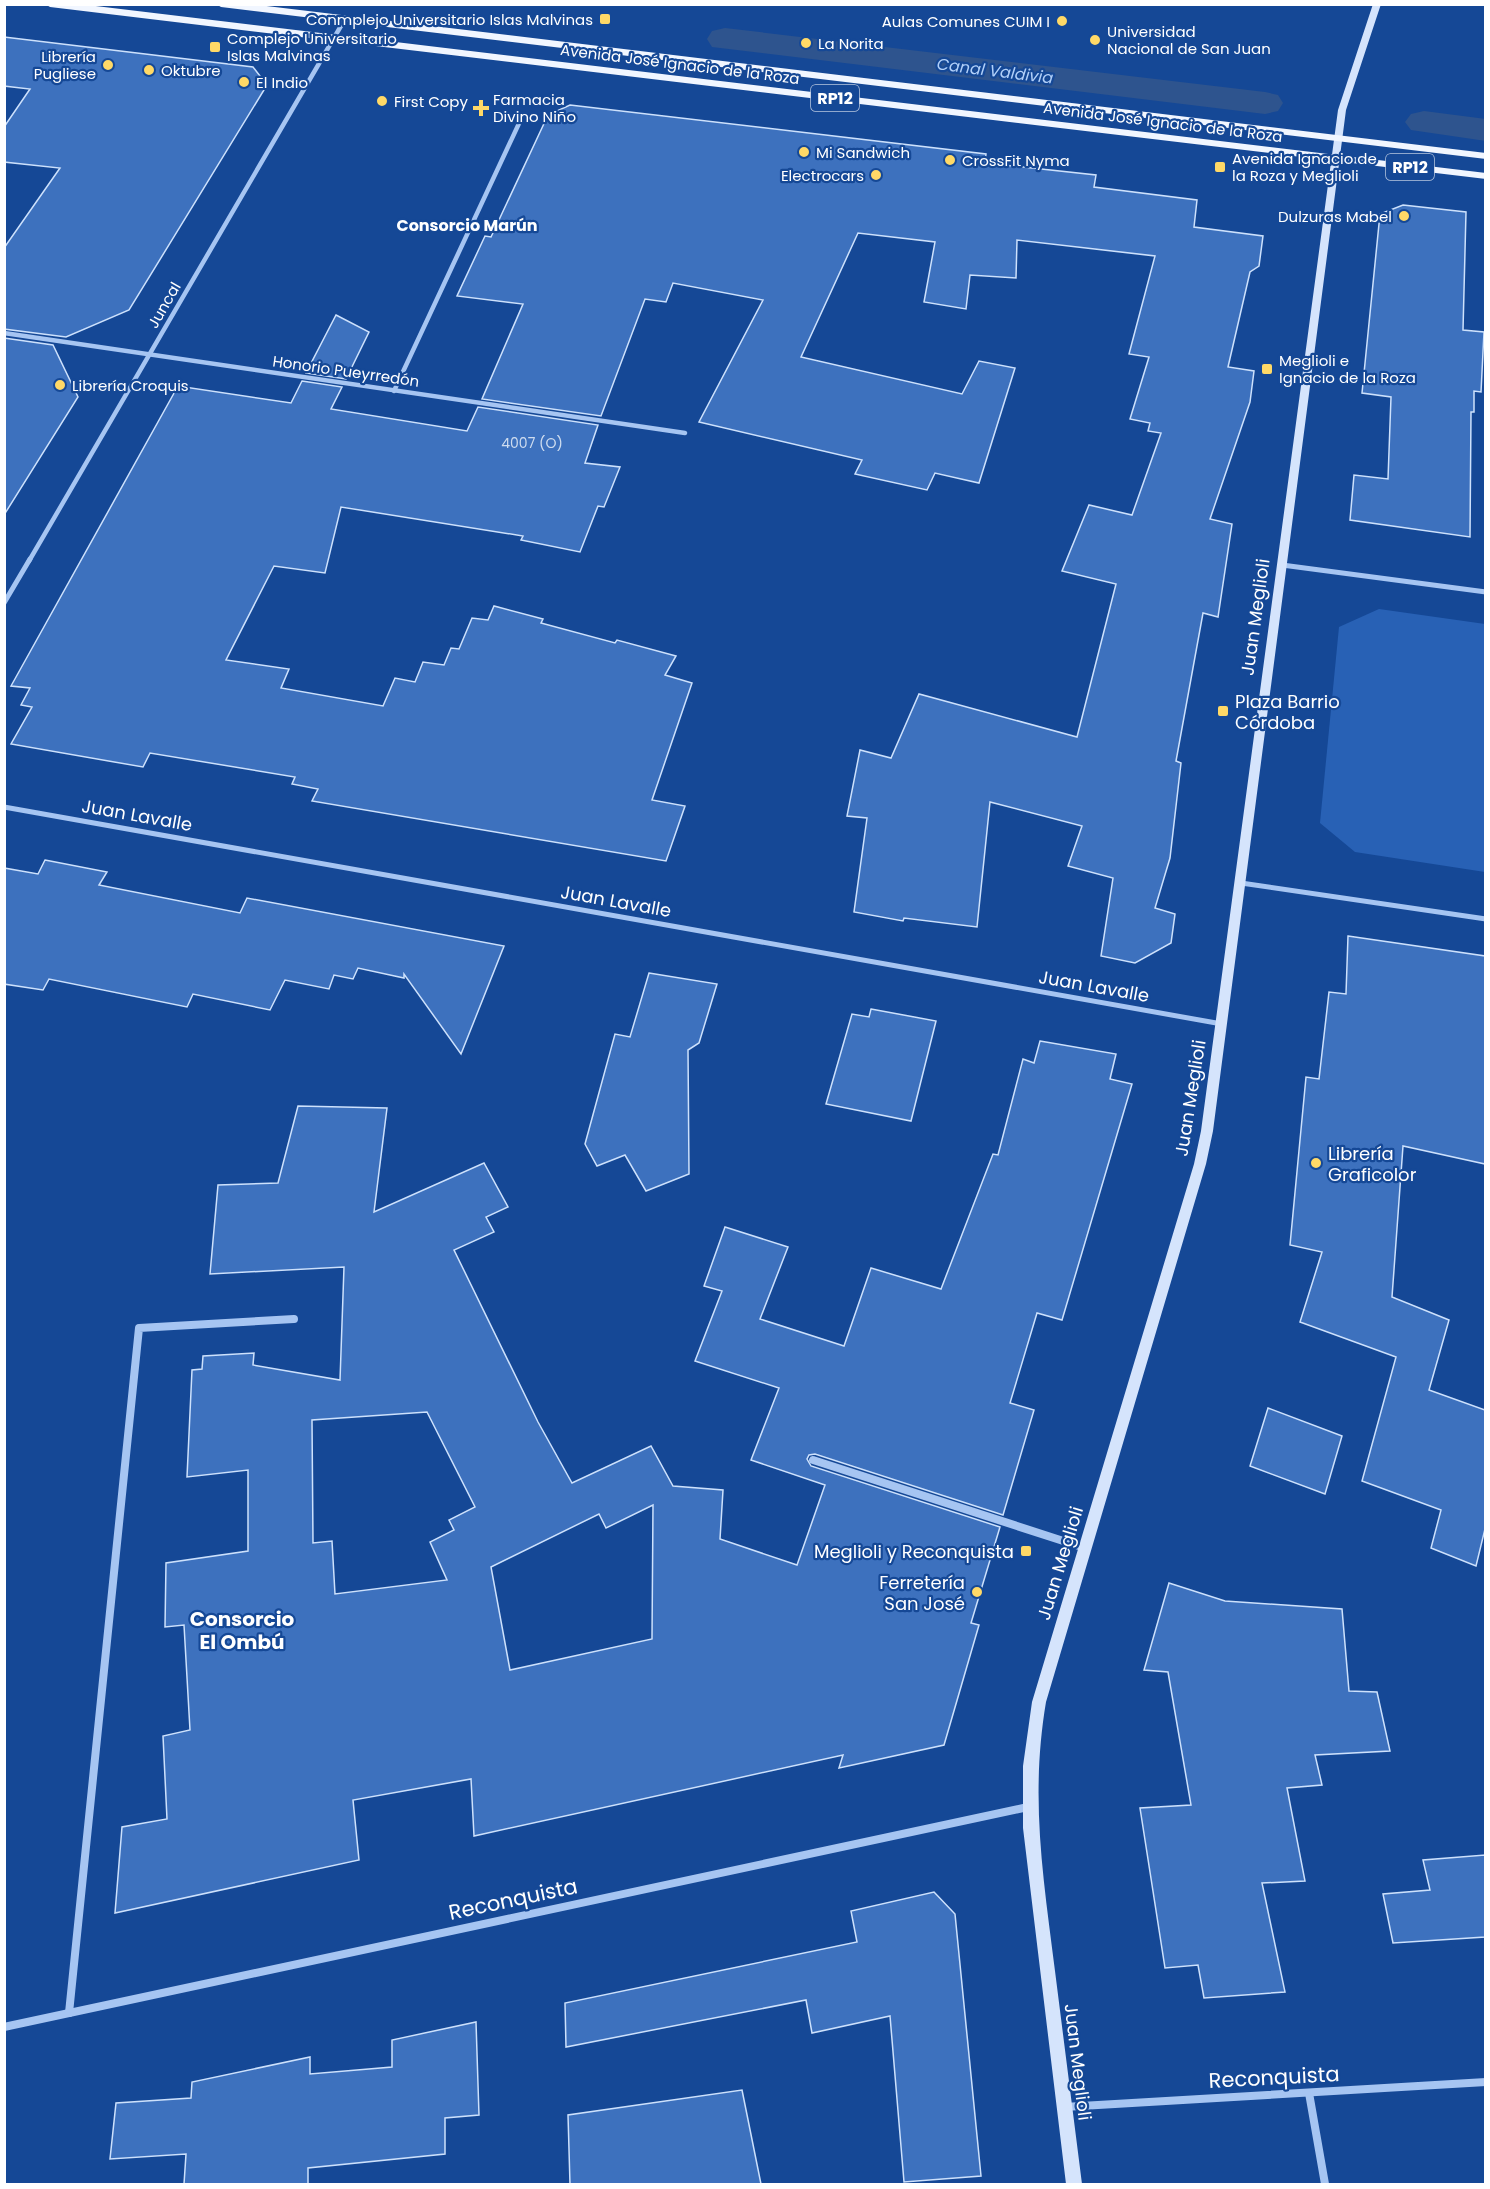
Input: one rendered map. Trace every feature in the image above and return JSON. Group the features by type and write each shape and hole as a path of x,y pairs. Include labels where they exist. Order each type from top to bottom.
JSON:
{"main road":[{"name":"Avenida José Ignacio de la Roza","path":"50,4 1485,176"},
{"name":"Avenida José Ignacio de la Roza","path":"221,4 1485,156"},
{"name":"Juan Meglioli","path":"1074,2184 1029,1807 1029,1762 1039,1702 1200,1164 1210,1115 1342,110 1377,4"}],"street":[{"name":"Juncal","path":"4,603 345,19"},
{"path":"394,391 522,117"},
{"name":"Honorio Pueyrredón","path":"4,333 685,433"},
{"path":"1282,565 1485,592"},
{"name":"Juan Lavalle","path":"4,807 1222,1024"},
{"path":"1241,883 1485,919"},
{"path":"69,2013 139,1328 294,1319"},
{"path":"813,1460 1085,1548"},
{"name":"Reconquista","path":"4,2027 1029,1807"},
{"name":"Reconquista","path":"1064,2107 1485,2082"},
{"path":"1309,2093 1325,2184"}],"shaded area":[{"path":"1379,609 1485,624 1485,872 1355,852 1320,823 1339,627"}],"building":[{"path":"4,37 253,67 267,85 129,310 66,337 4,329 4,248 60,168 4,162 4,127 30,89 4,86"},
{"path":"570,105 986,154 985,163 1096,175 1094,187 1197,200 1194,227 1263,236 1259,266 1250,272 1228,367 1254,371 1250,402 1210,519 1232,524 1218,617 1203,613 1176,761 1181,763 1170,858 1155,908 1175,914 1171,943 1135,963 1101,956 1113,878 1068,866 1082,826 990,802 977,927 904,918 903,921 854,912 867,818 847,816 860,750 891,758 919,694 1077,737 1116,584 1062,571 1089,505 1132,515 1161,433 1148,431 1150,423 1130,419 1149,357 1129,354 1155,256 1017,240 1016,278 970,275 966,309 924,302 935,242 858,233 801,357 962,394 979,361 1015,368 979,483 935,473 927,490 855,474 862,460 699,422 763,300 673,283 666,302 645,299 601,416 482,399 523,304 457,296 485,236 491,237 548,115"},
{"path":"1403,205 1466,212 1463,330 1484,332 1481,392 1474,391 1474,412 1471,412 1470,537 1350,520 1354,475 1388,479 1391,397 1362,393 1380,214"},
{"path":"336,315 369,332 346,379 306,373"},
{"path":"4,338 53,345 78,397 4,515"},
{"path":"302,381 342,387 331,409 467,431 478,407 598,425 585,463 620,467 604,507 598,506 580,552 521,540 523,536 341,507 325,573 274,566 226,660 289,669 281,688 383,706 395,678 415,682 423,662 444,665 451,648 459,649 472,618 488,620 494,606 543,619 541,623 615,643 617,640 676,656 665,675 692,683 652,800 685,806 666,861 312,801 318,789 292,784 295,777 150,753 143,767 11,744 32,707 21,705 30,688 11,686 178,386 291,403"},
{"path":"45,860 107,872 99,885 240,913 247,898 504,946 461,1054 404,974 404,978 358,968 353,979 334,975 329,989 285,980 270,1010 193,994 187,1007 49,979 43,990 4,984 4,868 38,874"},
{"path":"1348,936 1485,956 1485,1164 1403,1146 1392,1297 1449,1320 1429,1390 1485,1410 1485,1529 1476,1566 1431,1548 1441,1510 1362,1481 1396,1357 1300,1322 1322,1252 1290,1245 1306,1077 1319,1079 1329,992 1346,994"},
{"path":"649,973 717,984 699,1043 688,1050 689,1174 646,1191 625,1155 597,1166 585,1144 615,1034 630,1037"},
{"path":"871,1009 936,1021 911,1121 826,1104 852,1014 869,1017"},
{"path":"1040,1041 1116,1054 1110,1079 1132,1084 1062,1320 1037,1313 1010,1403 1034,1410 1003,1515 815,1454 809,1455 807,1459 811,1466 1000,1527 971,1623 979,1625 944,1745 839,1768 843,1755 474,1836 471,1779 353,1800 359,1860 115,1913 122,1827 167,1819 163,1736 190,1730 184,1625 165,1627 166,1563 248,1551 248,1470 187,1477 192,1370 202,1369 203,1356 254,1353 253,1365 340,1380 344,1267 210,1274 218,1185 278,1183 298,1106 387,1108 374,1212 484,1163 508,1207 486,1217 494,1232 454,1250 538,1422 572,1483 651,1446 673,1486 723,1490 720,1539 797,1565 825,1485 751,1460 779,1388 695,1361 722,1291 704,1286 725,1227 788,1247 760,1319 844,1346 871,1268 941,1289 993,1154 998,1155 1023,1059 1034,1063","holes":["427,1412 475,1507 449,1520 454,1530 430,1542 447,1580 335,1594 332,1541 313,1543 312,1420","653,1505 652,1639 510,1670 491,1567 599,1514 606,1528"]},
{"path":"1268,1408 1342,1436 1325,1494 1250,1466"},
{"path":"1169,1583 1225,1601 1342,1609 1349,1691 1377,1692 1390,1751 1315,1755 1322,1785 1287,1788 1305,1881 1262,1883 1285,1992 1204,1998 1198,1965 1165,1968 1140,1808 1191,1805 1168,1672 1144,1670"},
{"path":"1485,1855 1485,1937 1393,1943 1383,1894 1430,1890 1423,1860"},
{"path":"934,1892 955,1914 981,2176 904,2182 890,2016 812,2033 806,2000 566,2047 565,2003 857,1942 851,1911"},
{"path":"476,2022 479,2115 445,2118 445,2154 308,2168 308,2184 184,2184 186,2154 110,2159 116,2103 191,2098 192,2082 310,2057 310,2074 392,2067 392,2040"},
{"path":"742,2090 761,2184 570,2184 568,2115"}],"waterway":[{"name":"Canal Valdivia","path":"725,39 1265,103"},
{"name":"Canal Valdivia","path":"1424,122 1486,130"}],"place":[{"name":"Conmplejo Universitario Islas Malvinas","path":"605,19"},
{"name":"Aulas Comunes CUIM I","path":"1062,21"},
{"name":"Universidad Nacional de San Juan","path":"1095,40"},
{"name":"La Norita","path":"806,43"},
{"name":"Complejo Universitario Islas Malvinas","path":"215,47"},
{"name":"Librería Pugliese","path":"108,65"},
{"name":"Oktubre","path":"149,70"},
{"name":"El Indio","path":"244,82"},
{"name":"First Copy","path":"382,101"},
{"name":"Farmacia Divino Niño","path":"481,108"},
{"name":"Mi Sandwich","path":"804,152"},
{"name":"CrossFit Nyma","path":"950,160"},
{"name":"Avenida Ignacio de la Roza y Meglioli","path":"1220,167"},
{"name":"Electrocars","path":"876,175"},
{"name":"Dulzuras Mabel","path":"1404,216"},
{"name":"Meglioli e Ignacio de la Roza","path":"1267,369"},
{"name":"Librería Croquis","path":"60,385"},
{"name":"Plaza Barrio Córdoba","path":"1223,711"},
{"name":"Librería Graficolor","path":"1316,1163"},
{"name":"Meglioli y Reconquista","path":"1026,1551"},
{"name":"Ferretería San José","path":"977,1592"}],"district":[{"name":"Consorcio Marún","path":"467,225"},
{"name":"Consorcio El Ombú","path":"242,1630"}]}
